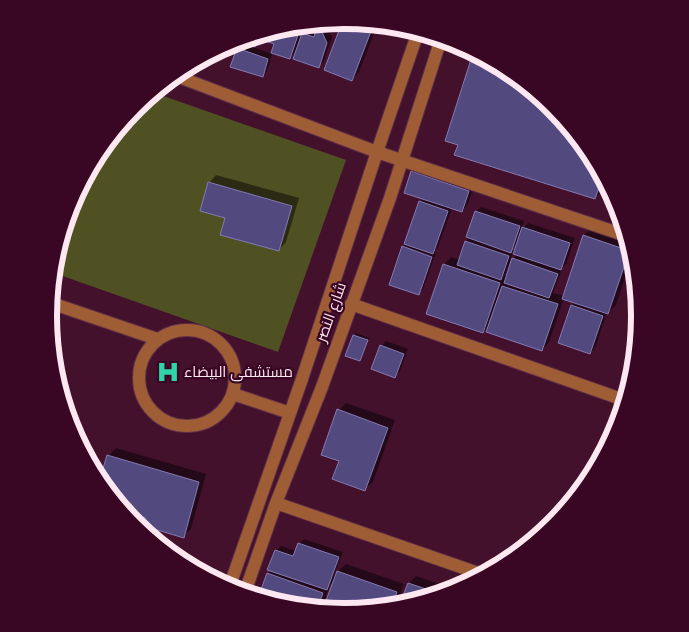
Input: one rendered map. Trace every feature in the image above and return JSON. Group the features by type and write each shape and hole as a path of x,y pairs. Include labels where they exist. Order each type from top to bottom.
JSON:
{"street":[{"name":"شارع النصر","path":"232,580 302,379 416,38"},
{"name":"شارع النصر","path":"247,586 276,503 322,387 390,198 440,45"},
{"path":"183,78 377,152 620,234"},
{"path":"351,304 620,398"},
{"path":"58,305 157,339"},
{"path":"180,330 204,333 225,347 235,369 233,394 221,413 202,425 179,426 158,418 143,401 138,379 143,357 157,339 180,330"},
{"path":"302,379 322,387"},
{"path":"233,394 290,413"},
{"path":"276,503 475,572"}],"shaded area":[{"path":"161,95 346,160 278,352 61,275 72,224 96,172 117,141 141,113"}],"building":[{"path":"340,29 372,30 352,81 324,70"},
{"path":"316,30 322,32 327,43 319,68 293,59 302,33 314,37"},
{"path":"299,32 290,59 271,53 274,44 264,41"},
{"path":"240,49 268,59 263,77 230,67 236,51"},
{"path":"471,58 504,77 548,113 583,156 600,185 595,199 454,155 458,145 445,141"},
{"path":"411,171 469,191 462,212 404,193"},
{"path":"208,182 292,206 279,251 220,235 225,218 200,211"},
{"path":"419,201 448,211 433,254 404,244"},
{"path":"475,211 520,226 511,253 466,237"},
{"path":"522,227 570,243 561,270 513,254"},
{"path":"583,235 624,249 626,261 608,314 562,299"},
{"path":"465,241 509,256 501,280 457,265"},
{"path":"402,246 432,257 419,295 389,285"},
{"path":"512,258 558,274 549,298 504,283"},
{"path":"443,264 500,283 483,333 426,314"},
{"path":"502,286 558,304 542,351 486,332"},
{"path":"571,305 603,316 590,354 558,343"},
{"path":"353,335 368,340 360,361 345,356"},
{"path":"380,345 404,354 395,378 371,369"},
{"path":"337,409 388,428 365,491 332,479 339,461 321,455"},
{"path":"107,455 199,482 184,538 151,528 145,523 146,518 138,516 102,470"},
{"path":"298,543 339,557 327,590 267,570 275,550 293,556"},
{"path":"337,571 397,592 394,599 382,601 325,603"},
{"path":"267,573 323,593 320,602 288,598 261,590"},
{"path":"408,583 429,590 419,593 402,598"}],"place":[{"name":"مستشفى البيضاء","path":"168,372"}]}
